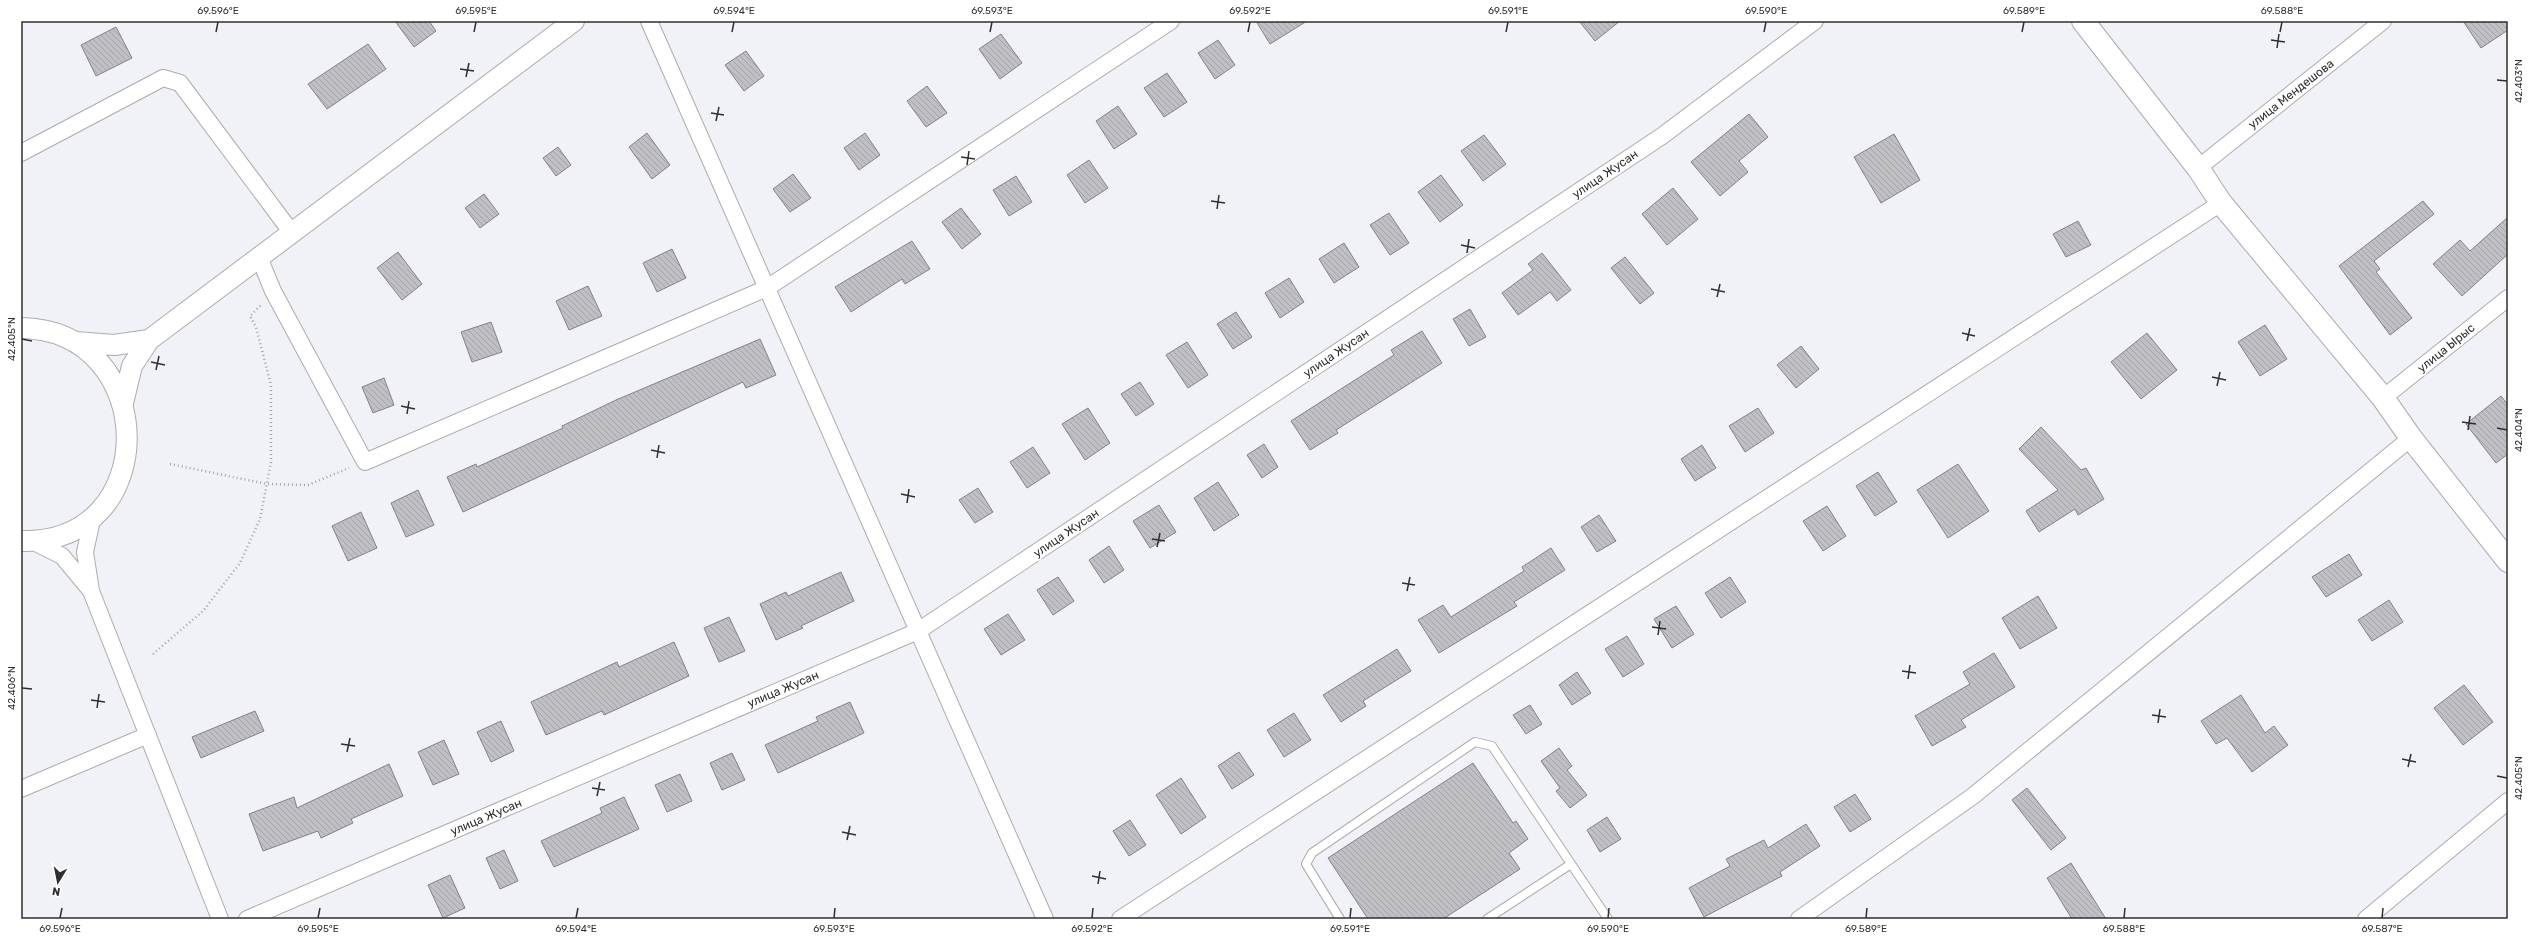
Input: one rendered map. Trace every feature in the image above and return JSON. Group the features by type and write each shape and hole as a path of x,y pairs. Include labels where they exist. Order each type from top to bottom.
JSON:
{"main road":[{"path":"2083,21 2198,168 2221,203 2383,398 2411,438 2505,551"}],"street":[{"path":"123,403 132,366 149,340 574,21"},
{"path":"649,21 1045,919"},
{"path":"259,257 273,291 365,462 767,288 1171,21"},
{"name":"улица Жусан","path":"247,919 918,631 1662,136 1815,21"},
{"name":"улица Мендешова","path":"2198,168 2384,21"},
{"path":"21,154 163,78 180,83 292,232"},
{"path":"1120,919 2221,203"},
{"name":"улица Ырыс","path":"2383,398 2508,298"},
{"path":"21,328 41,328 76,342 114,345 149,340"},
{"path":"27,541 65,535 92,520 105,508 122,473 129,436 123,403 104,366 76,342"},
{"path":"1798,919 1973,796 2411,438"},
{"path":"92,520 85,552 92,591 220,919"},
{"path":"27,541 62,556 92,591"},
{"path":"21,789 148,735"},
{"path":"2366,919 2508,801"}],"lane":[{"path":"1340,919 1306,864 1312,853 1475,742 1492,746 1608,919"},
{"path":"1487,919 1572,864"}],"path":[{"path":"153,654 204,611 240,563 260,519 270,462 271,385 256,327 250,316 273,291"},
{"path":"170,464 267,484 308,485 365,462"}],"building":[{"path":"395,21 429,21 436,31 414,47"},
{"path":"1256,21 1307,21 1270,44"},
{"path":"1579,21 1620,21 1595,41"},
{"path":"2463,21 2508,21 2508,30 2481,48"},
{"path":"116,27 132,58 96,76 81,45"},
{"path":"1001,34 1022,63 1000,79 979,49"},
{"path":"1218,40 1235,65 1215,79 1198,53"},
{"path":"368,44 386,69 327,109 308,84"},
{"path":"746,51 764,76 744,91 725,65"},
{"path":"1167,73 1187,102 1164,117 1144,88"},
{"path":"927,86 947,113 926,127 907,101"},
{"path":"1118,106 1137,134 1114,149 1096,121"},
{"path":"1749,114 1768,137 1739,161 1748,172 1720,196 1691,162"},
{"path":"647,133 670,165 652,179 629,147"},
{"path":"865,133 880,155 859,170 844,148"},
{"path":"1894,134 1920,180 1881,203 1854,157"},
{"path":"1484,135 1506,164 1483,181 1461,151"},
{"path":"558,147 571,165 556,176 543,158"},
{"path":"1089,160 1108,188 1085,203 1067,175"},
{"path":"793,174 811,198 790,212 773,189"},
{"path":"1441,175 1463,205 1440,222 1418,192"},
{"path":"1016,176 1032,202 1009,216 993,190"},
{"path":"1673,188 1698,219 1667,245 1642,214"},
{"path":"484,194 499,214 480,228 465,208"},
{"path":"2423,201 2434,214 2374,261 2380,269 2376,272 2412,318 2390,335 2339,266"},
{"path":"961,208 981,234 962,249 942,222"},
{"path":"1389,213 1409,243 1390,255 1370,225"},
{"path":"2508,217 2508,254 2462,296 2433,264 2460,240 2470,251"},
{"path":"2078,221 2091,245 2066,257 2053,234"},
{"path":"912,241 930,269 905,284 902,279 851,312 835,287"},
{"path":"1344,243 1359,267 1334,283 1319,259"},
{"path":"672,249 686,278 657,292 643,263"},
{"path":"398,252 422,284 402,300 377,268"},
{"path":"1542,253 1571,290 1557,301 1550,292 1518,315 1502,293 1533,270 1528,264"},
{"path":"1625,257 1654,293 1640,304 1611,268"},
{"path":"1289,278 1304,302 1280,318 1265,293"},
{"path":"588,286 602,316 569,330 556,301"},
{"path":"1470,309 1486,337 1469,346 1453,319"},
{"path":"1236,312 1252,337 1233,349 1217,324"},
{"path":"491,322 502,352 472,362 461,332"},
{"path":"2265,325 2287,359 2260,376 2238,342"},
{"path":"1422,331 1442,363 1336,430 1338,433 1310,450 1291,421 1394,355 1391,350"},
{"path":"2147,333 2177,370 2141,399 2111,362"},
{"path":"760,339 776,375 746,388 743,382 463,512 447,477 476,464 477,467 563,428 562,426 616,400"},
{"path":"1187,342 1208,375 1188,388 1166,355"},
{"path":"1801,346 1819,369 1796,388 1777,365"},
{"path":"384,378 394,405 373,413 362,387"},
{"path":"1140,382 1154,404 1136,416 1121,394"},
{"path":"2501,396 2508,405 2508,454 2496,463 2466,424"},
{"path":"1088,408 1110,443 1085,460 1062,424"},
{"path":"1758,408 1774,433 1745,452 1729,426"},
{"path":"2041,427 2081,470 2086,468 2104,499 2078,515 2075,509 2039,532 2026,511 2058,490 2019,449"},
{"path":"1264,444 1278,467 1262,478 1247,455"},
{"path":"1702,445 1716,468 1695,481 1681,459"},
{"path":"1033,447 1050,473 1027,488 1010,462"},
{"path":"1958,464 1989,511 1948,538 1917,490"},
{"path":"1878,472 1897,502 1875,516 1856,486"},
{"path":"1218,482 1239,515 1214,531 1194,498"},
{"path":"978,488 993,512 975,523 959,500"},
{"path":"418,490 434,525 406,537 391,503"},
{"path":"1159,505 1176,532 1150,548 1133,521"},
{"path":"1827,506 1846,536 1823,551 1803,521"},
{"path":"361,512 377,548 348,561 332,526"},
{"path":"1599,515 1616,541 1597,552 1581,527"},
{"path":"1109,546 1124,570 1104,583 1089,560"},
{"path":"1551,548 1565,570 1514,602 1517,606 1439,653 1418,620 1443,605 1451,617 1524,571 1522,567"},
{"path":"2349,554 2362,575 2326,597 2312,577"},
{"path":"841,572 854,601 801,626 803,628 776,640 760,604 786,592 788,596"},
{"path":"1058,577 1074,601 1053,615 1037,590"},
{"path":"1730,577 1746,602 1721,618 1705,593"},
{"path":"2038,596 2057,628 2020,649 2002,618"},
{"path":"2389,600 2403,622 2372,641 2358,620"},
{"path":"1676,606 1694,634 1672,648 1654,619"},
{"path":"1008,614 1025,640 1001,655 984,629"},
{"path":"729,617 745,651 719,662 704,628"},
{"path":"1627,636 1644,664 1623,677 1605,649"},
{"path":"674,642 689,676 604,715 602,711 546,735 531,702 617,662 619,667"},
{"path":"1397,649 1411,671 1363,701 1366,706 1341,722 1323,695"},
{"path":"1994,653 2015,687 1961,720 1966,727 1932,746 1915,716 1970,684 1963,672"},
{"path":"1577,672 1591,693 1572,705 1559,685"},
{"path":"2464,685 2493,722 2463,745 2434,708"},
{"path":"2241,695 2265,733 2274,726 2288,745 2252,772 2227,738 2216,744 2201,721"},
{"path":"850,702 864,733 778,773 765,745 818,721 816,717"},
{"path":"1530,705 1542,724 1526,734 1513,715"},
{"path":"255,711 264,731 201,758 192,737"},
{"path":"1294,713 1311,740 1284,757 1267,730"},
{"path":"501,721 514,751 491,762 477,732"},
{"path":"444,740 459,774 433,785 418,752"},
{"path":"1559,748 1572,766 1567,770 1587,795 1570,808 1556,791 1560,788 1541,761"},
{"path":"1239,752 1254,775 1232,789 1218,766"},
{"path":"732,753 745,780 722,790 710,763"},
{"path":"1473,763 1513,823 1516,821 1528,839 1509,853 1520,869 1443,919 1368,919 1328,858"},
{"path":"389,764 403,796 351,819 353,823 321,838 318,831 263,851 249,814 294,797 297,808"},
{"path":"680,774 692,801 667,812 655,785"},
{"path":"1181,778 1206,817 1181,834 1156,795"},
{"path":"2027,788 2066,838 2051,850 2012,800"},
{"path":"1855,794 1871,819 1850,832 1834,807"},
{"path":"624,797 639,829 554,867 541,841 602,813 600,808"},
{"path":"1607,817 1621,839 1600,852 1587,830"},
{"path":"1130,820 1146,845 1129,856 1113,831"},
{"path":"1806,824 1820,846 1780,872 1782,876 1704,917 1689,888 1730,866 1726,859 1764,840 1768,848"},
{"path":"504,850 518,881 500,889 486,858"},
{"path":"2071,863 2106,919 2072,919 2047,878"},
{"path":"450,875 465,908 443,918 428,885"}]}
